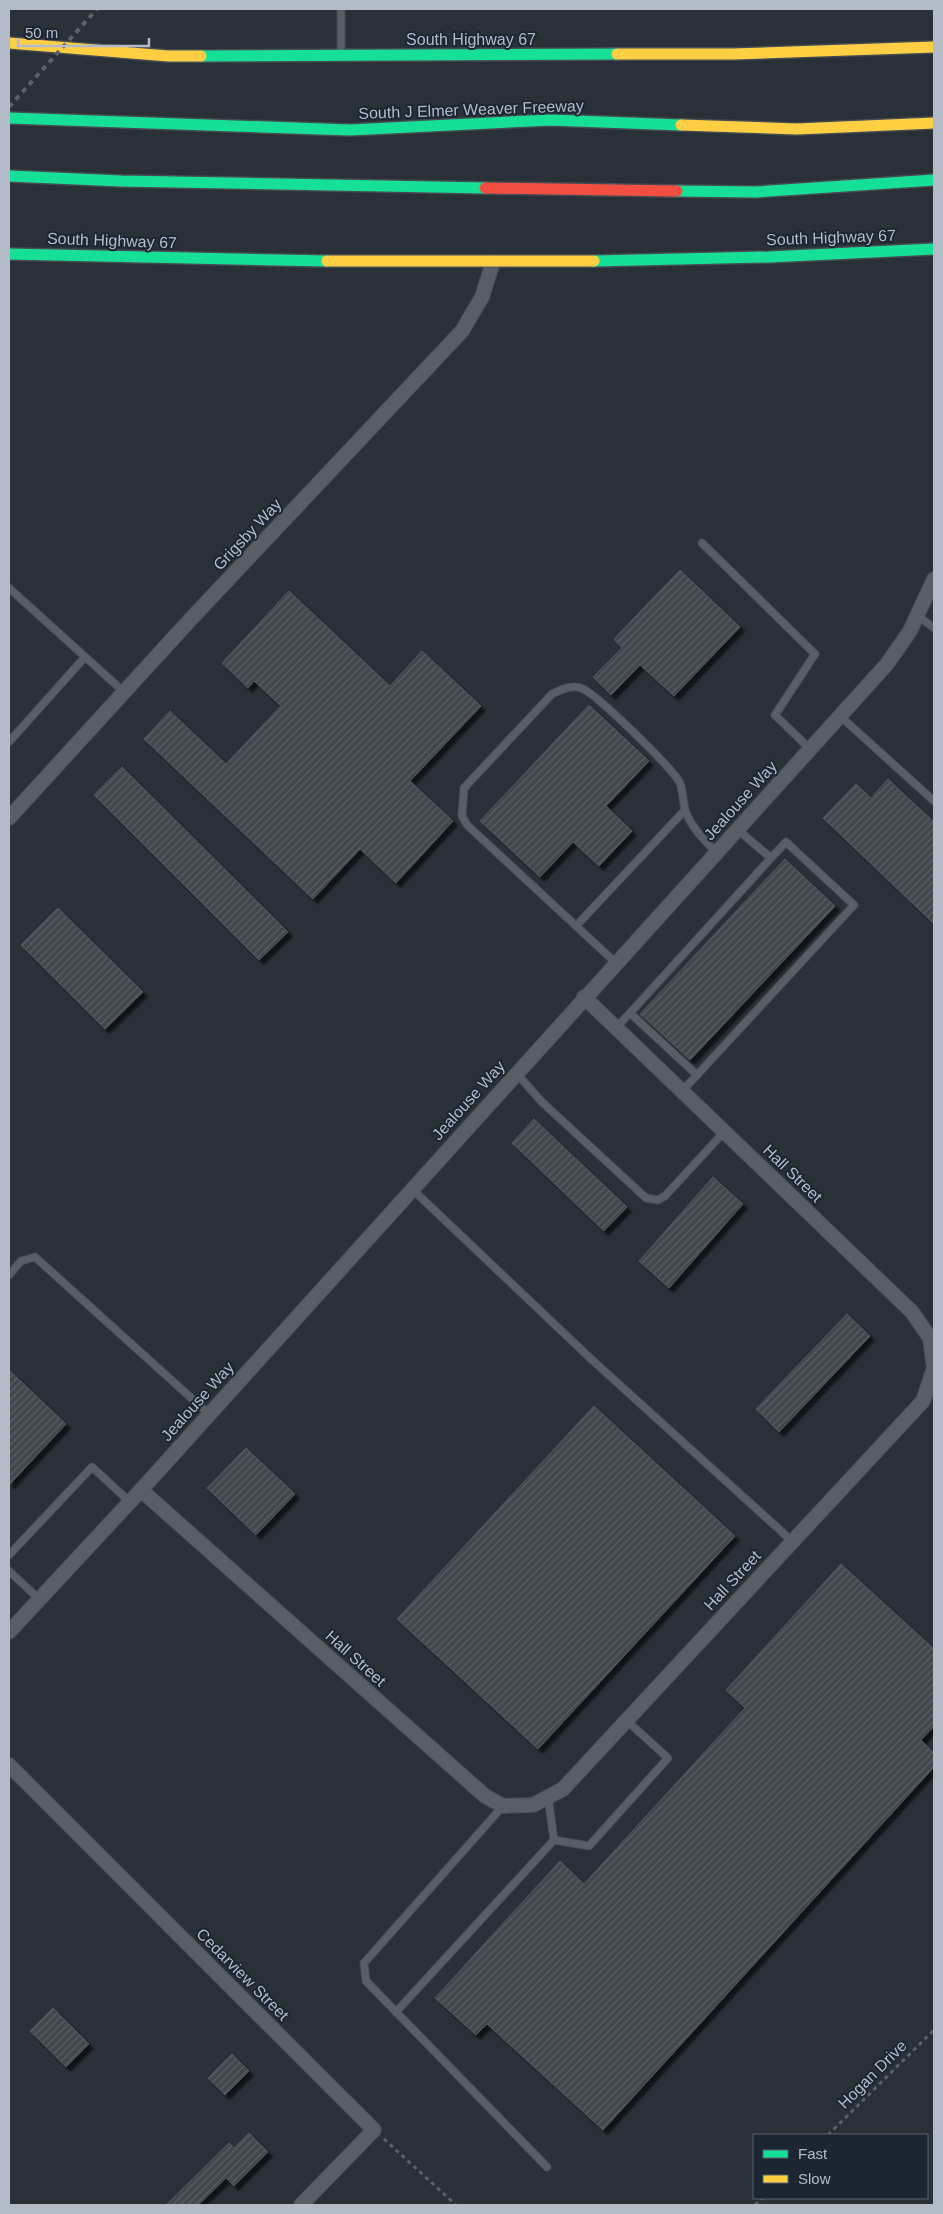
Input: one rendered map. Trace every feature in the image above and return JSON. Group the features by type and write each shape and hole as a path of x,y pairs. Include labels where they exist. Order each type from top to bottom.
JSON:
{"main road":[{"name":"South Highway 67","path":"9,43 168,56 732,54 934,47"},
{"path":"29,107 77,121"},
{"name":"South J Elmer Weaver Freeway","path":"9,118 350,130 550,120 797,128 934,123"},
{"path":"9,176 121,181 411,188 746,192 934,180"},
{"name":"South Highway 67","path":"9,254 252,260 493,262 934,253"}],"street":[{"name":"Grigsby Way","path":"9,818 124,692 462,331 482,297 493,262"},
{"name":"Jealouse Way","path":"9,1632 210,1414 887,664 910,632 934,579"},
{"name":"Hall Street","path":"141,1490 485,1796 502,1806 533,1805 562,1789 923,1401 934,1368 930,1338 912,1312 584,998"},
{"name":"Cedarview Street","path":"9,1764 374,2130"},
{"path":"301,2205 374,2130"}],"lane":[{"path":"341,9 341,56"},
{"path":"702,543 815,654 774,715 810,749"},
{"path":"9,588 124,692"},
{"path":"918,616 934,628"},
{"path":"9,742 85,657"},
{"path":"616,963 466,825 462,816 464,788 552,694 566,687 581,688 596,698 670,769 680,783 686,810 694,826 717,852"},
{"path":"840,716 934,801"},
{"path":"576,926 686,810"},
{"path":"738,830 771,858"},
{"path":"616,1028 786,842 854,906 682,1091"},
{"path":"630,1013 697,1075"},
{"path":"516,1074 542,1102 646,1198 658,1200 665,1196 724,1132"},
{"path":"412,1189 590,1358 792,1542"},
{"path":"9,1275 21,1261 35,1257 210,1414"},
{"path":"9,1555 92,1467 130,1502"},
{"path":"9,1571 39,1599"},
{"path":"554,1840 589,1846 668,1758 626,1720"},
{"path":"548,1797 554,1840"},
{"path":"502,1806 364,1964 366,1981 547,2167"},
{"path":"396,2012 554,1840"}],"path":[{"name":"Hogan Drive","path":"829,2134 934,2030"},
{"path":"374,2130 456,2205"}],"building":[{"path":"680,570 740,627 674,696 640,665 611,695 593,677 622,648 614,639"},
{"path":"289,591 390,686 422,651 481,706 410,781 453,821 396,883 360,849 313,899 144,739 170,711 226,764 281,706 254,681 248,688 222,663"},
{"path":"589,705 649,761 606,806 632,831 599,866 573,842 540,877 480,821"},
{"path":"122,767 288,932 259,960 94,795"},
{"path":"888,779 934,822 934,924 823,818 856,784 871,798"},
{"path":"785,859 835,906 690,1060 640,1014"},
{"path":"58,908 143,992 105,1029 21,945"},
{"path":"534,1119 627,1207 604,1231 512,1143"},
{"path":"713,1177 743,1204 669,1288 639,1261"},
{"path":"847,1314 870,1336 779,1432 756,1409"},
{"path":"9,1370 66,1424 9,1485"},
{"path":"594,1406 735,1536 538,1749 397,1619"},
{"path":"246,1448 295,1494 256,1535 207,1488"},
{"path":"841,1564 934,1649 934,1726 921,1740 934,1753 934,1767 603,2130 487,2024 476,2035 435,1998 560,1861 584,1884 745,1708 726,1690"},
{"path":"53,2008 89,2044 66,2067 30,2031"},
{"path":"232,2054 249,2071 225,2095 208,2078"},
{"path":"249,2133 268,2152 234,2186 226,2178 198,2205 166,2205 229,2143 234,2148"}],"railway":[{"path":"9,107 97,9"}],"traffic: fast":[{"path":"201,56 617,54"},
{"path":"9,118 350,130 550,120 681,125"},
{"path":"9,176 121,181 485,188"},
{"path":"677,191 756,192 934,180"},
{"path":"594,261 769,257 934,249"},
{"path":"9,254 327,261"}],"traffic: slow":[{"path":"9,43 168,56 201,56"},
{"path":"617,54 733,54 934,47"},
{"path":"681,125 797,129 934,123"},
{"path":"327,261 594,261"}],"traffic: jam":[{"path":"485,188 677,191"}]}
